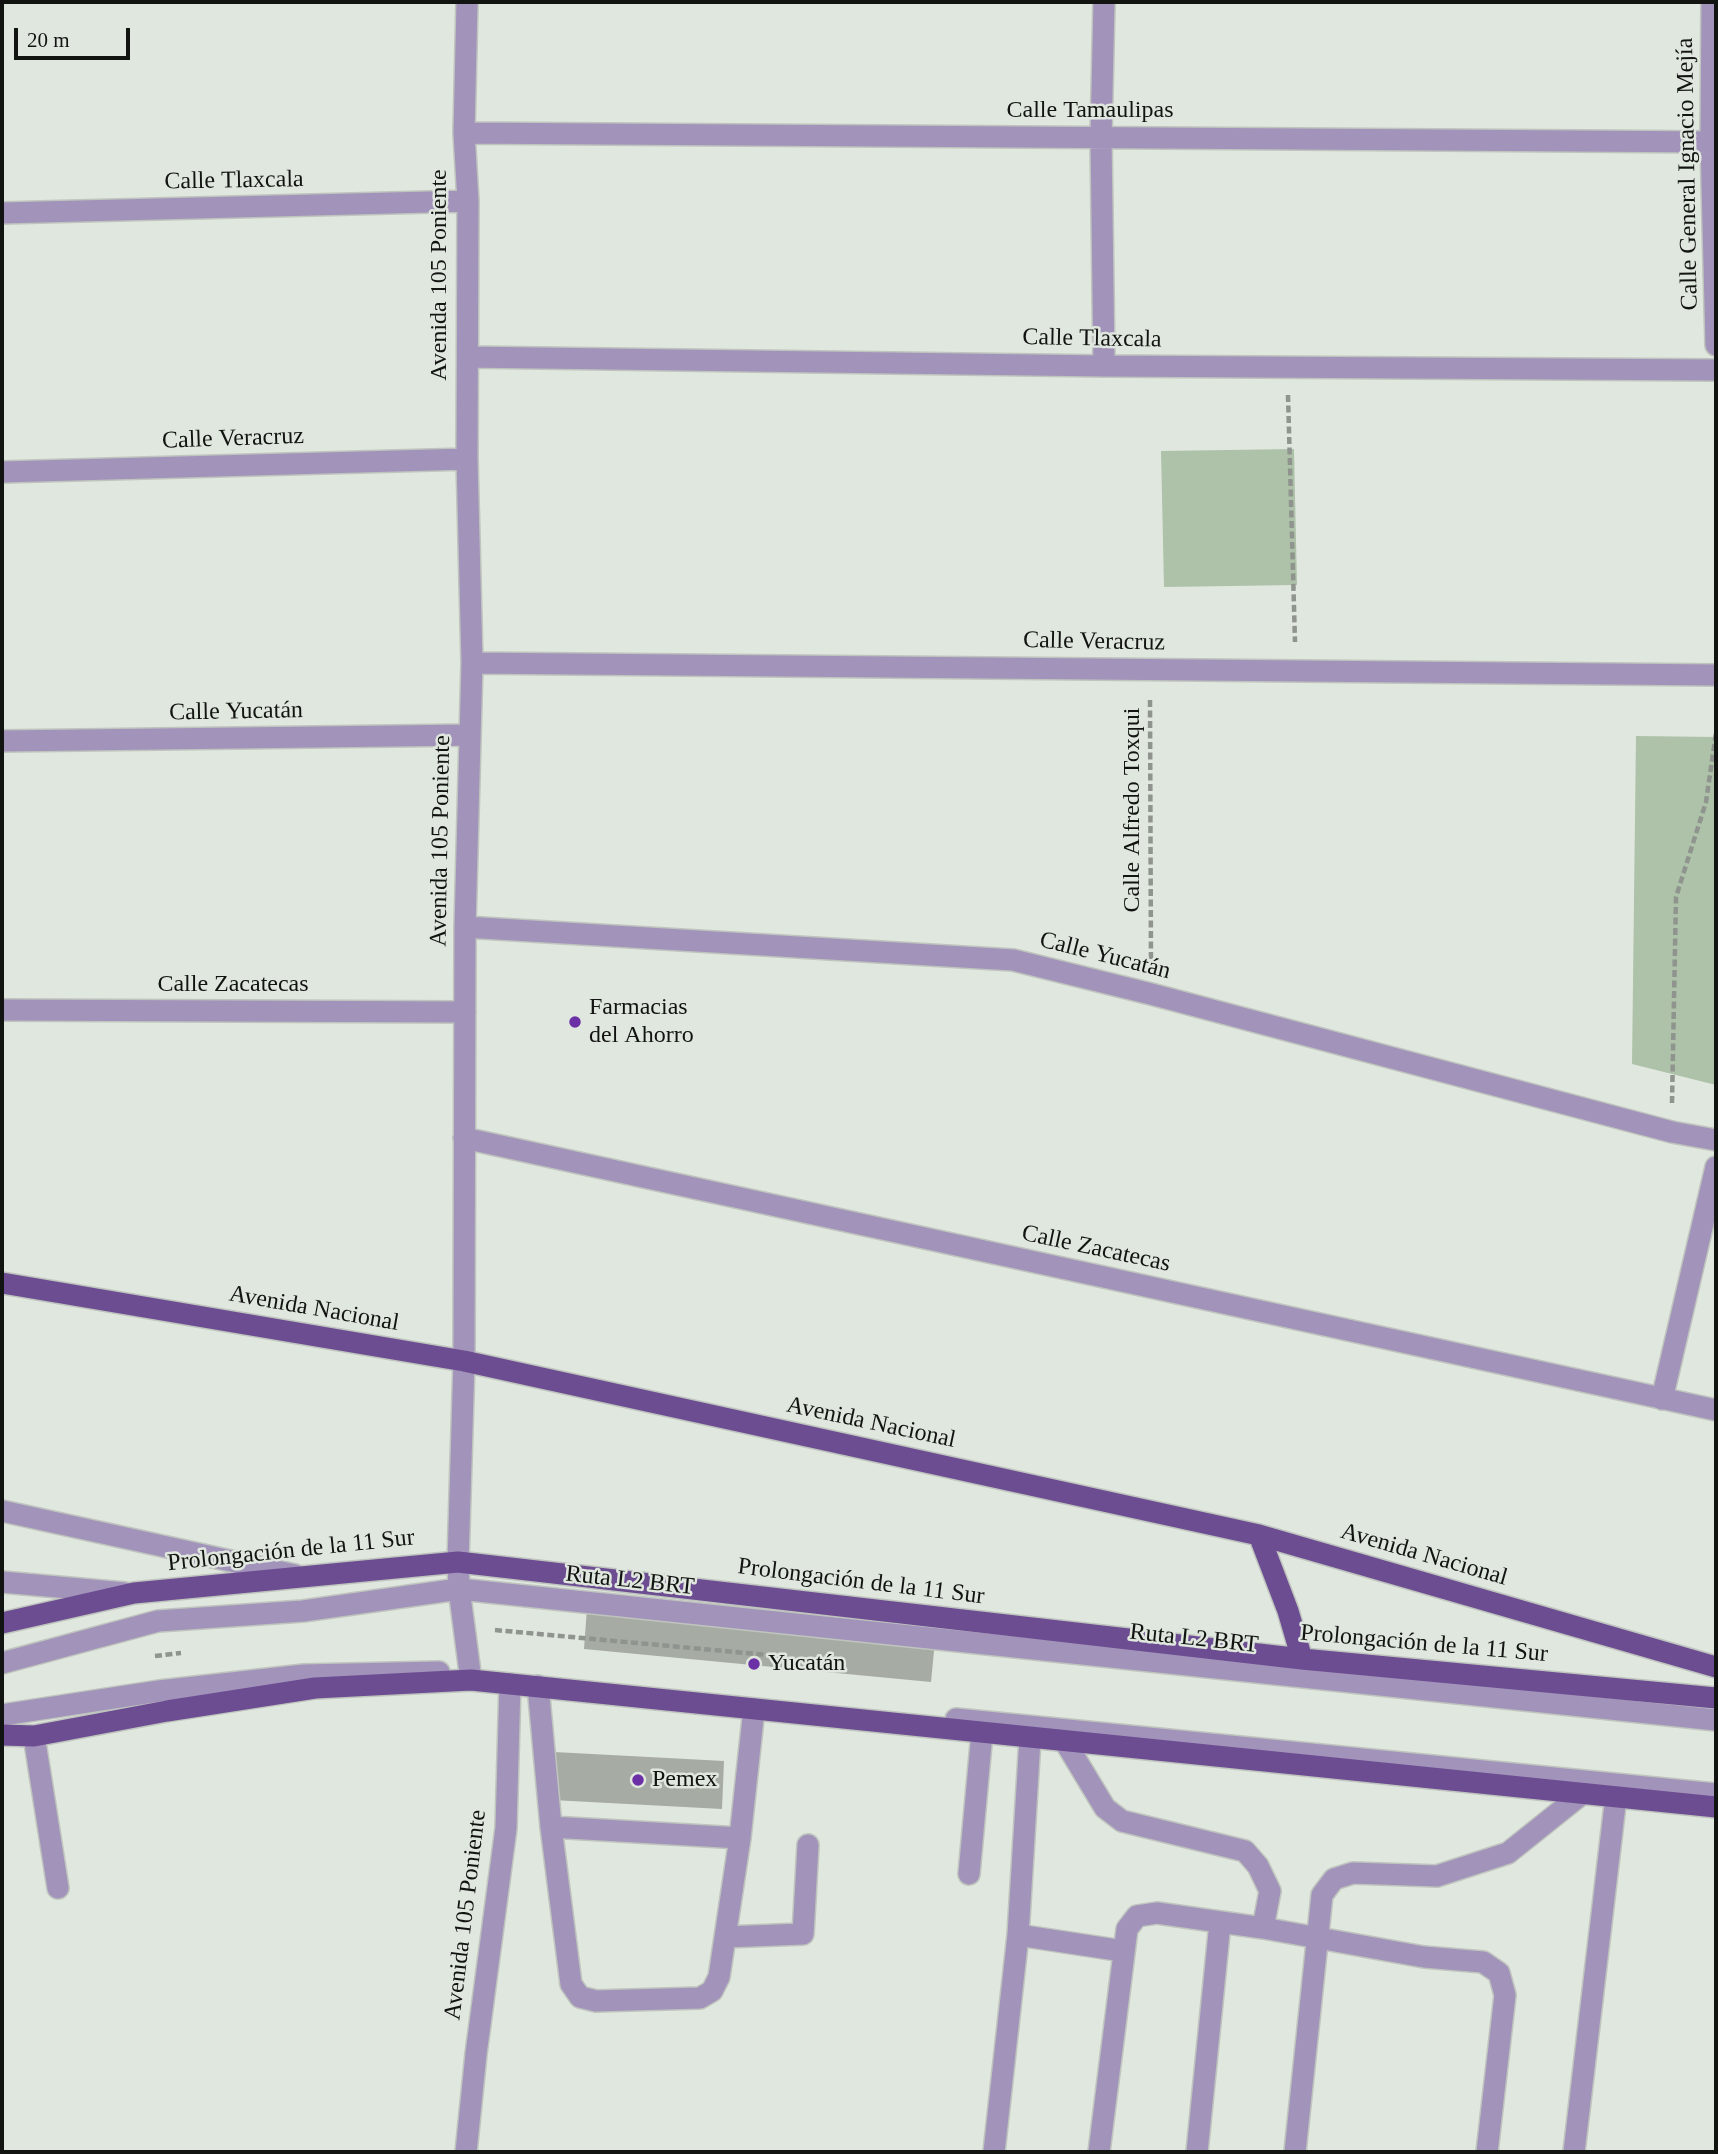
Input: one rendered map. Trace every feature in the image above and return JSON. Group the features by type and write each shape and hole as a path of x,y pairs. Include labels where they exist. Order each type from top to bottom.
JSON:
{"main road":[{"name":"Avenida Nacional","path":"2,1283 464,1362 1259,1535 1716,1667"},
{"path":"1259,1535 1288,1611 1302,1660"},
{"name":"Prolongación de la 11 Sur","path":"2,1623 134,1593 458,1562 1302,1660 1716,1698"},
{"path":"2,1735 34,1735 316,1688 470,1676 510,1684 1716,1807"}],"street":[{"name":"Avenida 105 Poniente","path":"467,2 464,134 468,201 467,459 472,663 465,927 464,1362 458,1562 470,1676"},
{"path":"1104,2 1101,137 1104,366"},
{"name":"Calle General Ignacio Mejía","path":"1712,2 1716,345"},
{"name":"Calle Tamaulipas","path":"464,134 1714,142"},
{"name":"Calle Tlaxcala","path":"2,213 468,201"},
{"name":"Calle Tlaxcala","path":"468,357 1104,366 1716,370"},
{"name":"Calle Veracruz","path":"2,472 467,459"},
{"name":"Calle Veracruz","path":"472,663 1716,674"},
{"name":"Calle Yucatán","path":"2,741 470,735"},
{"name":"Calle Yucatán","path":"465,927 1013,960 1672,1132 1716,1140"},
{"name":"Calle Zacatecas","path":"2,1010 465,1012"},
{"name":"Calle Zacatecas","path":"464,1138 1716,1410"},
{"path":"1662,1399 1716,1167"},
{"path":"2,1511 300,1577"},
{"path":"2,1582 134,1593"},
{"name":"Ruta L2 BRT","path":"2,1663 158,1621 303,1611 459,1589 1716,1720"},
{"path":"2,1715 159,1691 304,1675 470,1676 1716,1794"},
{"name":"Avenida 105 Poniente","path":"472,2151 476,2054 506,1828 510,1684"},
{"path":"538,1686 551,1827 571,1983 580,1997 596,2001 700,1998 712,1991 719,1977 740,1838 754,1709"},
{"path":"969,1874 982,1733"},
{"path":"34,1735 58,1888"},
{"path":"994,2152 1018,1935 1030,1738"},
{"path":"1064,1740 1105,1808 1122,1821 1244,1851 1258,1866 1270,1891 1263,1928"},
{"path":"1295,2152 1322,1895 1334,1879 1353,1873 1437,1876 1508,1853 1583,1793"},
{"path":"1574,2152 1616,1796"},
{"path":"551,1827 740,1838"},
{"path":"725,1937 803,1934 808,1845"},
{"path":"1099,2152 1127,1929 1137,1916 1157,1913 1263,1928 1424,1957 1483,1962 1499,1973 1505,1995 1487,2152"},
{"path":"1197,2152 1220,1923"},
{"path":"1018,1935 1123,1951"}],"path":[{"path":"1287,367 1296,670"},
{"name":"Calle Alfredo Toxqui","path":"1150,669 1151,994"},
{"path":"1672,1132 1676,897 1706,802 1716,733"},
{"path":"464,1626 552,1637 789,1657"},
{"path":"142,1658 182,1653"}],"green space":[{"path":"1294,449 1297,585 1164,587 1161,451"},
{"path":"1636,736 1716,737 1716,1085 1632,1064"}],"building":[{"path":"587,1608 935,1641 931,1682 584,1649"},
{"name":"Pemex","path":"554,1752 724,1761 722,1809 552,1800"}],"place":[{"name":"Farmacias del Ahorro","path":"575,1022"},
{"name":"Yucatán","path":"754,1664"},
{"name":"Pemex","path":"638,1780"}]}
